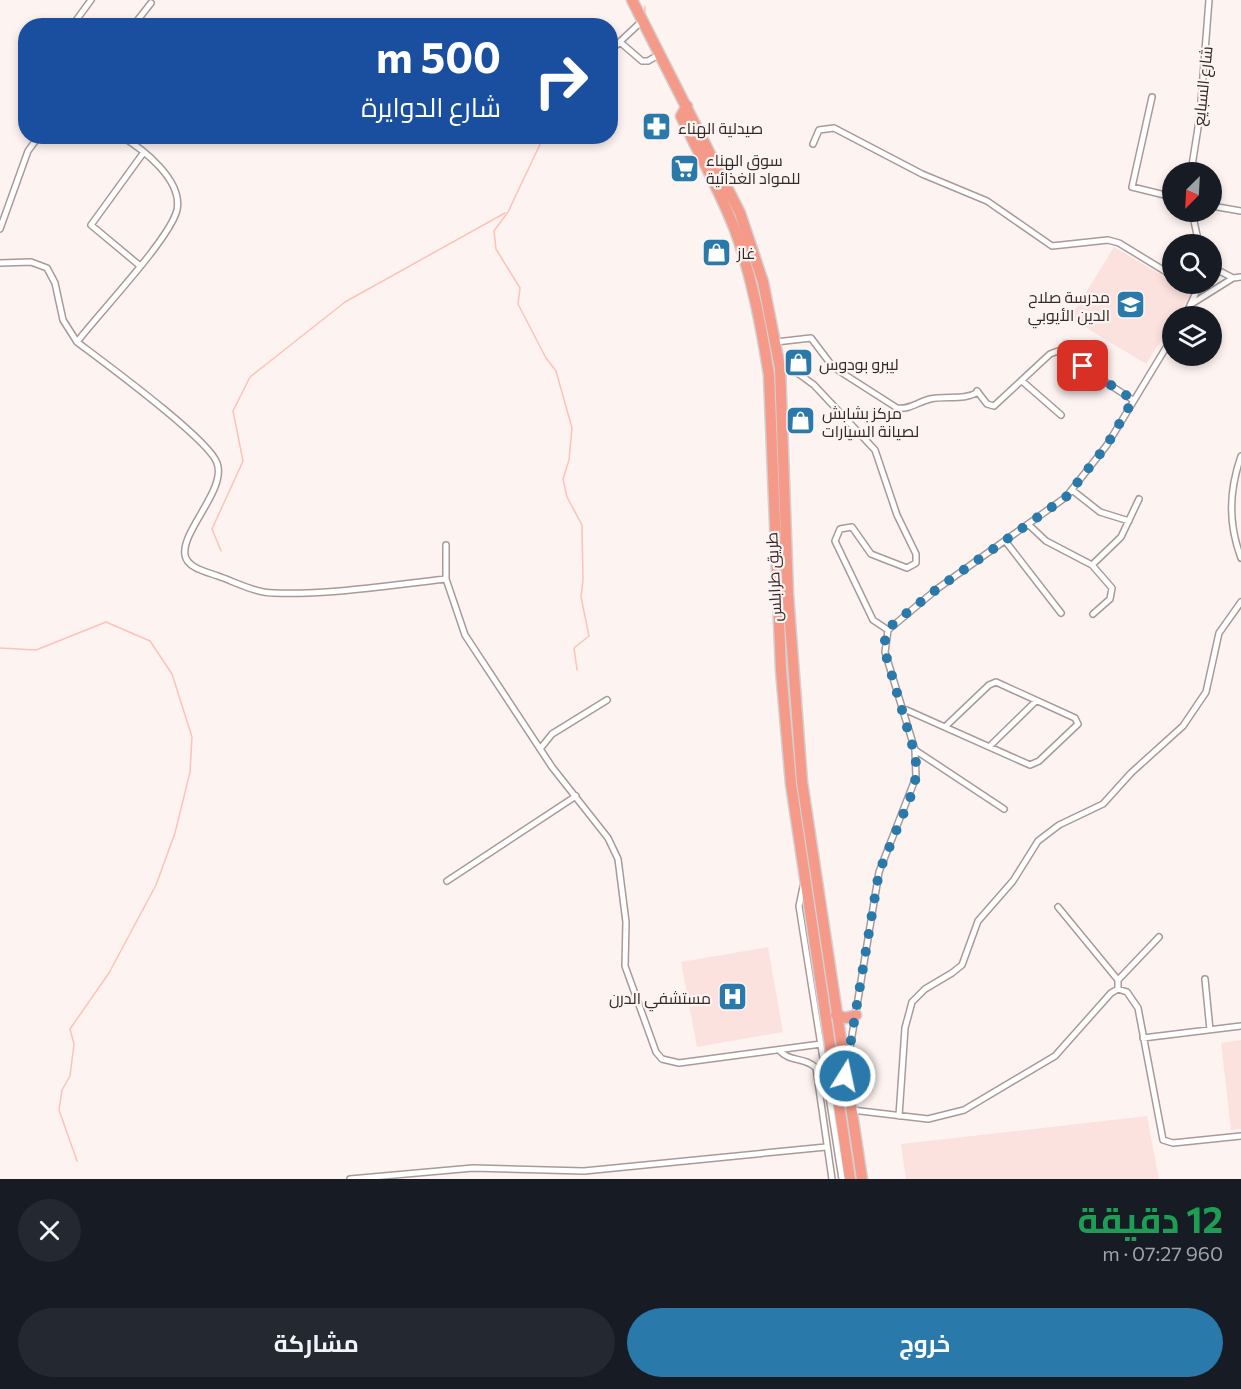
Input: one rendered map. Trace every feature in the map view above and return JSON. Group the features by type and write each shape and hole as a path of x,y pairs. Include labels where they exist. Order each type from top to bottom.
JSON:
{"highway":[{"name":"طريق طرابلس","path":"637,2 642,20 740,213 753,247 776,342 780,368 788,596 802,782 862,1179"},
{"path":"687,106 681,116 720,197 745,259 762,327 769,375 781,669 791,784 850,1179"},
{"path":"836,1015 846,1018 856,1015"}],"street":[{"path":"78,18 91,0"},
{"name":"شارع السبايع","path":"1193,162 1200,115 1209,0"},
{"path":"139,18 151,3"},
{"path":"642,20 620,42 642,61 648,61 660,54"},
{"path":"1152,97 1132,188 1162,195"},
{"path":"813,144 819,130 834,128 922,174 987,201 1052,246 1108,240 1119,243 1162,269"},
{"path":"0,229 28,151 33,144"},
{"path":"76,342 140,265 172,222 177,202 165,175 144,152 132,144"},
{"path":"140,265 91,225 144,152"},
{"path":"1222,208 1241,212"},
{"path":"0,263 31,262 46,268 55,284 63,320 76,342 163,408 215,458 219,472 216,483 184,553 191,564 274,593 446,579"},
{"path":"1222,272 1233,278"},
{"path":"1193,303 1233,278 1241,277"},
{"path":"1191,306 1197,294"},
{"path":"776,342 811,338 838,370 897,408 907,408 931,399 968,396 977,391 987,404 994,406 1050,354 1058,351 1133,400"},
{"path":"845,1076 877,880 885,852 915,786 917,767 915,750 885,652 888,630 937,589 1006,542 1072,490 1107,445 1162,354"},
{"path":"780,368 799,374 814,385 869,441 883,466 893,506 916,554 916,563 907,568 875,556 852,527 840,529 835,541 873,620 888,630"},
{"path":"1022,381 1061,415"},
{"path":"1241,456 1230,508 1231,523 1241,558"},
{"path":"1072,490 1093,508 1129,521"},
{"path":"1092,565 1121,537 1138,498"},
{"path":"1029,525 1046,541 1092,565 1114,591 1110,600 1093,614"},
{"path":"1006,542 1061,613"},
{"path":"446,545 446,579 465,635 540,749 608,838 618,859 626,922 625,966 656,1052 662,1059 679,1063 821,1044"},
{"path":"899,1116 905,1029 912,1002 925,989 962,965 978,921 1013,881 1038,841 1059,825 1103,804 1194,712 1206,693 1219,633 1241,602"},
{"path":"902,708 946,725 1030,765 1039,761 1077,728 1078,721 1001,684 992,683 946,725"},
{"path":"540,749 552,734 607,700"},
{"path":"990,746 1036,701"},
{"path":"915,750 1004,809"},
{"path":"447,881 576,796"},
{"path":"804,882 799,906 842,1179"},
{"path":"1058,907 1118,980 1118,989"},
{"path":"1118,980 1159,937"},
{"path":"1205,979 1210,1030"},
{"path":"850,1109 899,1116 939,1118 973,1106 1055,1056 1111,993 1118,989 1127,992 1135,1002 1163,1140 1173,1143 1241,1136"},
{"path":"1143,1038 1241,1026"},
{"path":"780,1051 788,1057 811,1063 816,1068 832,1179"},
{"path":"350,1179 473,1168 596,1170 826,1147"}],"shaded area":[{"name":"مدرسة صلاح الدين الأيوبي","path":"1114,247 1162,275 1162,294 1191,294 1184,306 1162,306 1162,339 1146,364 1070,318"},
{"name":"مستشفي الدرن","path":"768,947 783,1032 697,1047 681,962"},
{"path":"1241,1040 1241,1129 1231,1130 1221,1043"},
{"path":"1147,1116 1159,1179 906,1179 901,1144"}],"waterway":[{"path":"645,6 645,13"},
{"path":"540,144 508,212 494,231 496,249 520,288 518,304 546,358 556,371 572,428 569,460 563,479 567,497 582,525 581,597 589,636 574,648 577,670"},
{"path":"221,551 212,529 243,461 233,411 250,377 345,302 505,213"},
{"path":"0,648 36,650 106,622 150,641 172,674 192,737 190,772 175,833 156,885 109,973 70,1029 74,1044 70,1076 62,1090 59,1110 77,1161"}],"place":[{"name":"صيدلية الهناء","path":"657,127"},
{"name":"سوق الهناء للمواد الغذائية","path":"685,168"},
{"name":"غاز","path":"716,252"},
{"name":"مدرسة صلاح الدين الأيوبي","path":"1131,305"},
{"name":"ليبرو بودوس","path":"798,363"},
{"name":"مركز بشابش لصيانة السيارات","path":"801,421"},
{"name":"مستشفي الدرن","path":"732,997"}],"route":[{"path":"845,1076 865,968 881,862 915,786 916,777 915,750 885,652 885,637 893,624 937,589 1066,497 1089,470 1107,445 1133,400 1083,366"}]}
